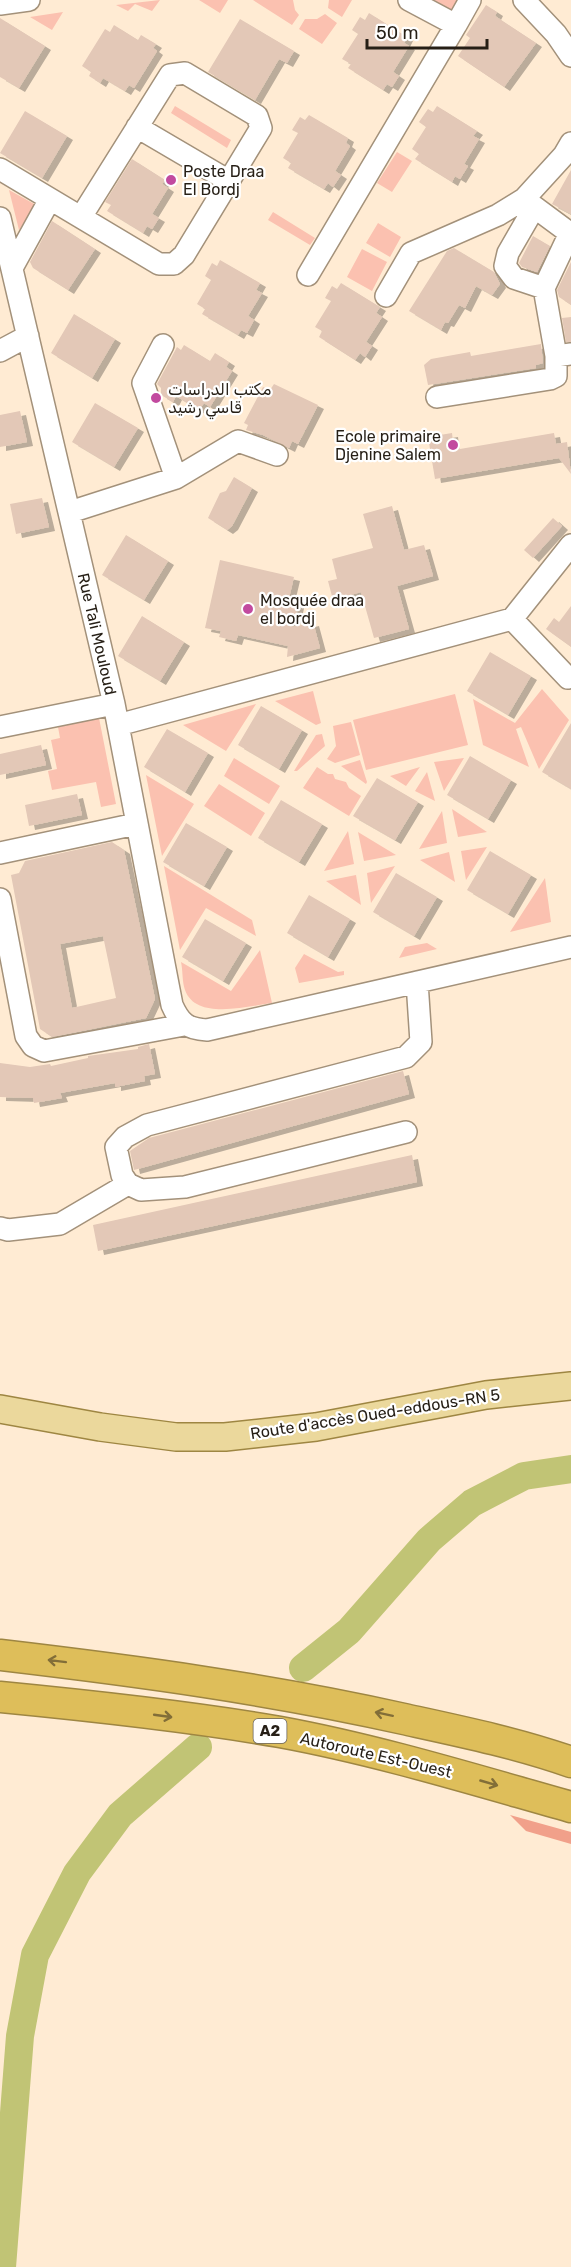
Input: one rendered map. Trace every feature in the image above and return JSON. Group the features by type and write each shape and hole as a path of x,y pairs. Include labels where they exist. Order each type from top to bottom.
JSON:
{"highway":[{"name":"A2","path":"0,1655 114,1668 302,1696 441,1727 571,1762"},
{"name":"Autoroute Est-Ouest","path":"0,1697 105,1708 281,1732 433,1767 571,1807"}],"main road":[{"name":"Route d'accès Oued-eddous-RN 5","path":"0,1409 155,1434 225,1437 316,1426 486,1395 571,1386"}],"street":[{"path":"0,4 29,0"},
{"path":"409,0 456,25"},
{"path":"308,275 470,0"},
{"path":"529,3 571,56"},
{"path":"0,169 159,264 174,264 184,255 261,128 261,122 257,116 185,73 170,75 81,217"},
{"path":"137,127 229,181"},
{"path":"544,288 514,278 505,266 508,253 529,204 569,150"},
{"path":"12,268 50,199"},
{"path":"437,397 550,379 556,376 564,355 544,288 570,233 529,204"},
{"path":"386,296 411,253 529,204"},
{"name":"Rue Tali Mouloud","path":"0,218 116,715 172,1005 184,1025"},
{"path":"0,351 28,336"},
{"path":"163,345 143,382 176,478"},
{"path":"70,512 176,478 238,441 277,454"},
{"path":"0,727 116,715 512,619 571,545"},
{"path":"512,619 570,679"},
{"path":"0,853 136,824"},
{"path":"0,899 26,1036 33,1046 44,1051 184,1025 193,1029 207,1030 571,947"},
{"path":"406,1132 185,1187 141,1190 128,1184 122,1175 116,1148 125,1137 147,1125 406,1057 421,1042 417,982"},
{"path":"0,1228 8,1230 60,1224 128,1184"}],"shaded area":[{"path":"160,0 152,11 135,4 128,11 116,5"},
{"path":"199,0 228,0 220,13"},
{"path":"253,0 293,0 295,10 299,15 292,25"},
{"path":"329,0 352,0 342,17 328,8"},
{"path":"432,0 460,0 453,11"},
{"path":"63,12 52,30 30,17"},
{"path":"325,14 337,23 322,44 299,29 305,19 317,19"},
{"path":"175,106 231,140 227,148 171,113"},
{"path":"397,152 412,161 392,192 377,183"},
{"path":"9,190 36,205 19,230"},
{"path":"273,212 315,238 310,245 268,220"},
{"path":"378,223 401,237 390,257 366,243"},
{"path":"362,249 387,262 372,291 347,277"},
{"path":"542,689 569,720 539,769 521,727 516,729 529,767 483,745 473,699 515,723"},
{"path":"313,691 321,723 316,725 275,701"},
{"path":"455,694 468,745 366,770 353,720"},
{"path":"256,704 226,751 183,725"},
{"path":"99,718 116,804 101,807 96,782 52,790 48,771 57,769 51,740 60,738 58,727"},
{"path":"351,722 360,755 335,763 327,759 336,746 333,726"},
{"path":"322,734 325,746 297,771 294,771 316,735"},
{"path":"234,758 280,786 269,804 224,776"},
{"path":"464,758 444,791 434,762"},
{"path":"360,760 367,782 366,784 341,766"},
{"path":"317,767 328,774 333,774 335,779 346,782 349,788 361,796 349,816 303,788"},
{"path":"420,767 406,786 390,776"},
{"path":"427,772 435,801 415,791"},
{"path":"146,775 194,804 162,856"},
{"path":"219,784 265,813 251,836 204,806"},
{"path":"452,809 487,832 458,837"},
{"path":"442,811 447,843 419,849"},
{"path":"348,831 354,864 324,871"},
{"path":"358,832 396,855 364,861"},
{"path":"487,847 466,880 461,851"},
{"path":"449,852 455,882 420,860"},
{"path":"164,866 252,920 256,936 206,908 180,950"},
{"path":"395,866 371,903 367,873"},
{"path":"356,875 361,905 326,881"},
{"path":"545,878 551,922 510,932"},
{"path":"427,943 437,949 399,958 405,947"},
{"path":"260,950 272,1003 211,1009 191,1000 184,987 181,962 231,991"},
{"path":"304,954 338,972 344,971 344,975 299,983 295,968"},
{"path":"510,1815 571,1832 571,1844 526,1831"}],"building":[{"path":"486,5 497,12 495,16 536,43 504,87 458,56 470,38 466,35"},
{"path":"369,13 407,37 404,43 409,46 393,72 399,76 392,87 387,84 383,90 348,68 351,64 342,59 358,34 352,30 360,17 365,20"},
{"path":"0,18 45,46 19,88 0,77"},
{"path":"240,19 294,51 287,63 279,59 255,100 208,72"},
{"path":"114,25 138,40 141,35 156,44 153,48 157,51 134,88 129,85 125,91 103,78 100,83 89,76 91,72 82,66 105,29 110,32"},
{"path":"437,106 477,131 473,136 479,139 464,164 468,166 460,179 455,176 452,182 415,159 419,154 412,149 426,127 419,122 428,109 433,112"},
{"path":"25,111 67,136 42,178 0,153"},
{"path":"309,115 348,138 346,143 350,146 335,171 341,175 333,187 328,183 324,189 288,168 291,163 283,158 298,133 292,130 300,117 305,120"},
{"path":"132,159 165,180 162,184 168,188 152,214 159,218 152,229 147,226 143,233 107,211 111,205 105,202"},
{"path":"571,170 571,214 552,204"},
{"path":"52,221 95,249 68,290 33,268 30,262"},
{"path":"533,236 550,246 537,272 522,267 519,263"},
{"path":"454,248 494,272 500,284 492,295 476,286 465,308 459,305 441,330 409,311 447,251"},
{"path":"220,260 260,283 256,290 262,293 248,316 254,320 247,333 241,330 238,335 202,314 205,309 197,304 211,280 205,276 212,263 217,266"},
{"path":"571,262 571,305 559,297 557,290"},
{"path":"341,283 380,307 376,313 382,317 366,342 372,346 365,357 360,353 355,360 319,337 322,331 315,327 331,301 325,298 332,286 337,289"},
{"path":"74,314 115,339 92,378 51,353"},
{"path":"571,317 571,342 566,342 562,318"},
{"path":"541,344 543,363 536,365 536,368 428,385 424,365 431,359 470,352 471,356"},
{"path":"184,345 210,361 215,353 229,362 226,367 232,371 210,407 204,403 199,410 176,396 173,402 161,395 161,388 157,384 177,347 181,350"},
{"path":"274,384 318,405 298,444 292,441 289,448 263,435 246,430 248,425 244,423 263,387 270,390"},
{"path":"95,403 138,428 114,467 72,442"},
{"path":"20,411 27,442 0,447 0,415"},
{"path":"452,433 454,450 554,433 556,444 567,442 571,474 559,458 435,479 428,437"},
{"path":"234,477 252,488 232,526 227,530 208,518 220,493 226,491"},
{"path":"42,498 49,527 16,534 10,504"},
{"path":"392,506 404,550 424,545 433,576 397,586 409,629 374,638 361,592 333,600 328,581 337,579 332,559 373,548 363,514"},
{"path":"553,518 562,526 533,558 524,550"},
{"path":"126,535 168,561 144,600 102,575"},
{"name":"Mosquée draa el bordj","path":"220,560 294,577 289,598 299,600 293,627 313,622 320,648 287,657 288,646 238,635 236,641 219,637 221,631 205,628"},
{"path":"571,606 571,647 546,629 554,618 559,622"},
{"path":"142,616 184,642 160,681 118,656"},
{"path":"490,652 531,676 508,715 467,691"},
{"path":"261,706 302,730 279,769 238,745"},
{"path":"571,723 571,789 542,772"},
{"path":"167,729 208,753 185,792 144,767"},
{"path":"41,745 46,765 0,775 0,754"},
{"path":"470,756 511,780 488,819 447,795"},
{"path":"377,778 418,802 395,840 353,816"},
{"path":"77,794 82,815 29,826 25,805"},
{"path":"281,800 322,824 299,862 258,838"},
{"path":"186,823 227,847 204,886 163,862"},
{"path":"112,842 124,850 155,999 146,1018 52,1037 40,1029 11,875 19,873 25,861","holes":["103,936 116,998 72,1008 60,944"]},
{"path":"490,851 531,875 508,914 467,890"},
{"path":"396,873 437,897 414,936 373,912"},
{"path":"309,895 350,919 328,957 287,933"},
{"path":"205,919 246,943 223,981 182,957"},
{"path":"149,1044 155,1074 144,1076 145,1081 115,1087 115,1083 60,1093 62,1098 34,1103 33,1098 0,1097 0,1063 30,1067 50,1064 51,1066 88,1058 88,1056 138,1049 138,1047"},
{"path":"403,1071 409,1094 134,1170 130,1151 149,1138"},
{"path":"412,1155 417,1182 98,1251 93,1225"}],"waterway":[{"path":"303,1668 349,1631 429,1540 472,1503 524,1476 571,1469"},
{"path":"2,2267 20,2036 35,1955 77,1873 120,1815 198,1747"}],"place":[{"name":"Poste Draa El Bordj","path":"171,180"},
{"name":"مكتب الدراسات قاسي رشيد","path":"156,398"},
{"name":"Ecole primaire Djenine Salem","path":"453,445"},
{"name":"Mosquée draa el bordj","path":"248,609"}]}
